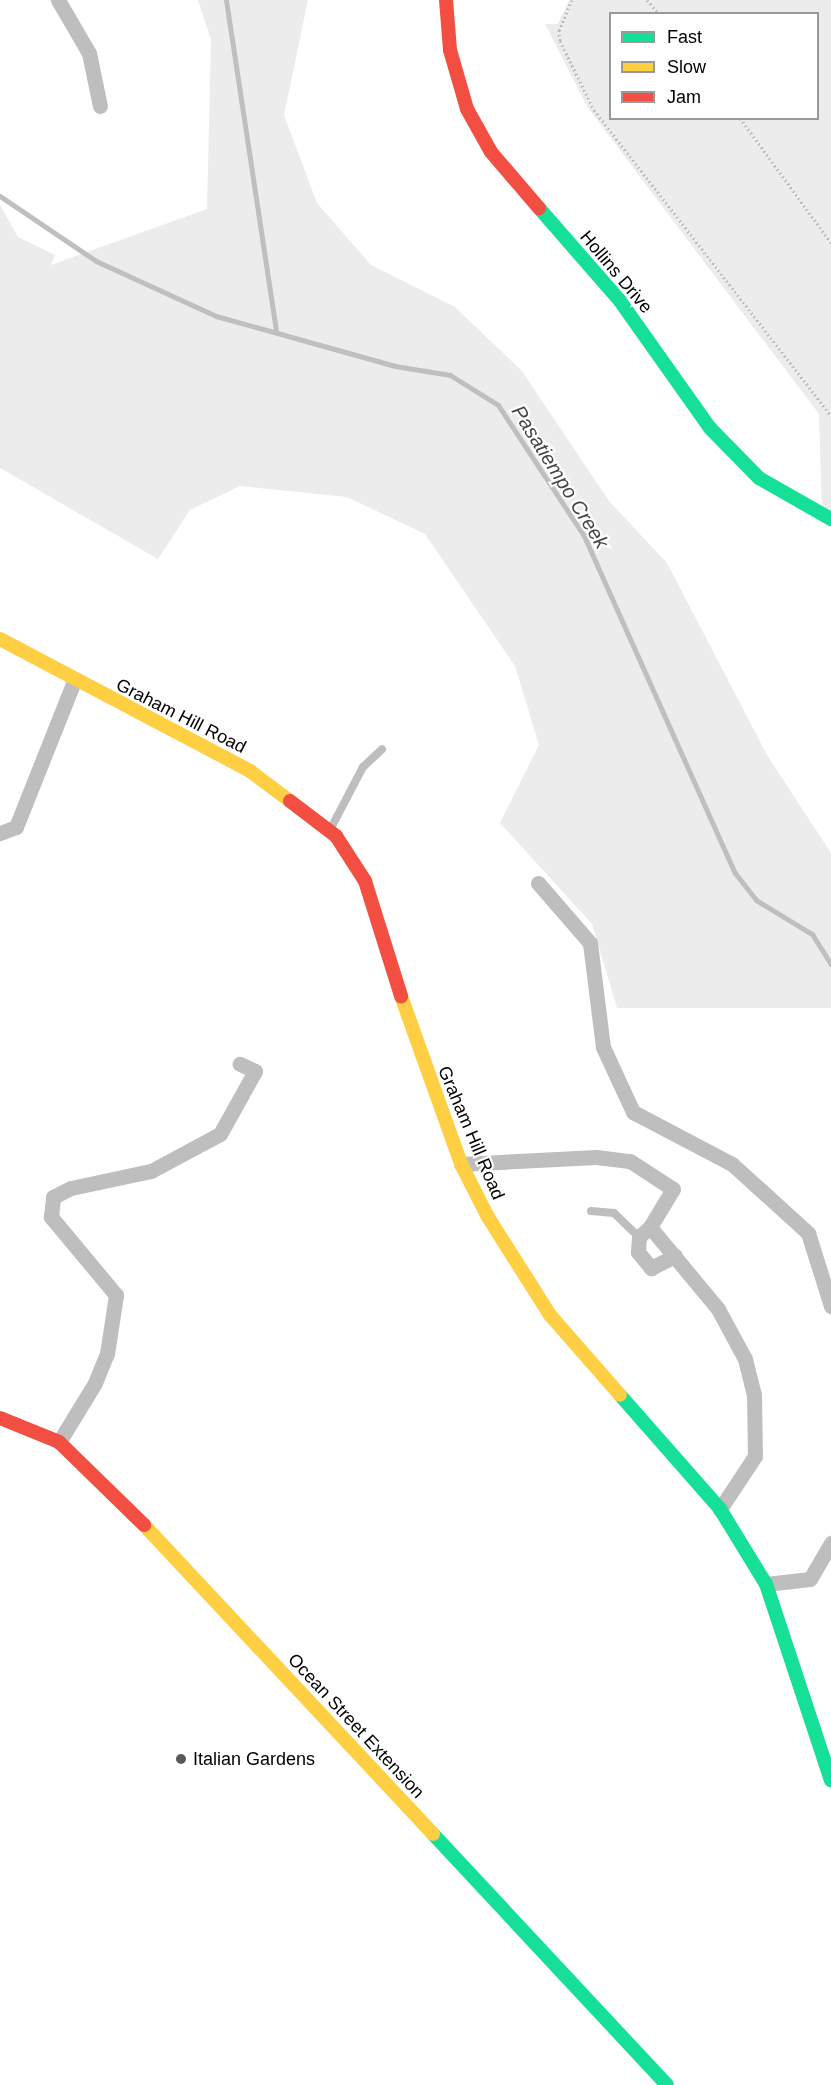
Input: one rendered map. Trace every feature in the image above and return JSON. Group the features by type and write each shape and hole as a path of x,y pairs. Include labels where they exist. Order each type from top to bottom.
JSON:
{"street":[{"path":"58,0 89,54 100,106"},
{"name":"Hollins Drive","path":"446,0 450,50 467,109 491,152 620,301 711,428 759,478 831,519"},
{"name":"Graham Hill Road","path":"0,639 74,681 249,771 330,831 364,881 461,1164 516,1267 550,1315 720,1509 766,1584 831,1781"},
{"path":"0,833 16,828 74,681"},
{"path":"538,883 590,943 603,1047 633,1112 732,1164 808,1233 831,1306"},
{"path":"59,1442 107,1354 116,1294 51,1217 53,1197 71,1188 151,1171 220,1134 255,1071 240,1064"},
{"path":"461,1164 596,1157 630,1161 673,1189 644,1232 638,1252 651,1268 675,1256"},
{"path":"644,1232 675,1256 718,1309 745,1359 754,1394 755,1456 720,1509"},
{"name":"Ocean Street Extension","path":"0,1418 59,1442 112,1490 667,2085"},
{"path":"766,1584 810,1579 831,1543"}],"lane":[{"path":"330,831 363,767 382,749"},
{"path":"591,1211 614,1213 644,1232"}],"path":[{"path":"572,0 559,30 560,41 594,110 831,415"},
{"path":"646,0 657,12"},
{"path":"741,120 831,243"}],"shaded area":[{"path":"198,0 308,0 284,115 317,203 371,265 455,307 522,371 609,501 667,563 767,755 831,853 831,1008 617,1008 592,924 500,823 539,745 515,666 425,534 347,497 240,486 190,510 158,559 0,468 0,205 18,237 55,255 51,265 207,209 211,40"},
{"path":"569,0 831,0 831,520 822,515 819,414 588,108 545,24 558,24"}],"waterway":[{"path":"226,0 276,331"},
{"name":"Pasatiempo Creek","path":"0,196 96,261 216,316 395,366 450,375 498,405 584,536 735,873 756,900 812,934 831,965"}],"traffic: fast":[{"path":"539,208 620,301 710,428 759,478 831,519"},
{"path":"620,1395 720,1509 766,1584 831,1781"},
{"path":"433,1834 667,2085"}],"traffic: slow":[{"path":"0,639 250,771 290,801"},
{"path":"401,996 461,1164 488,1217 550,1315 620,1395"},
{"path":"144,1525 433,1834"}],"traffic: jam":[{"path":"446,0 450,50 467,109 491,152 539,208"},
{"path":"290,801 336,836 365,881 401,996"},
{"path":"0,1418 59,1442 144,1525"}],"place":[{"name":"Italian Gardens","path":"181,1759"}]}
